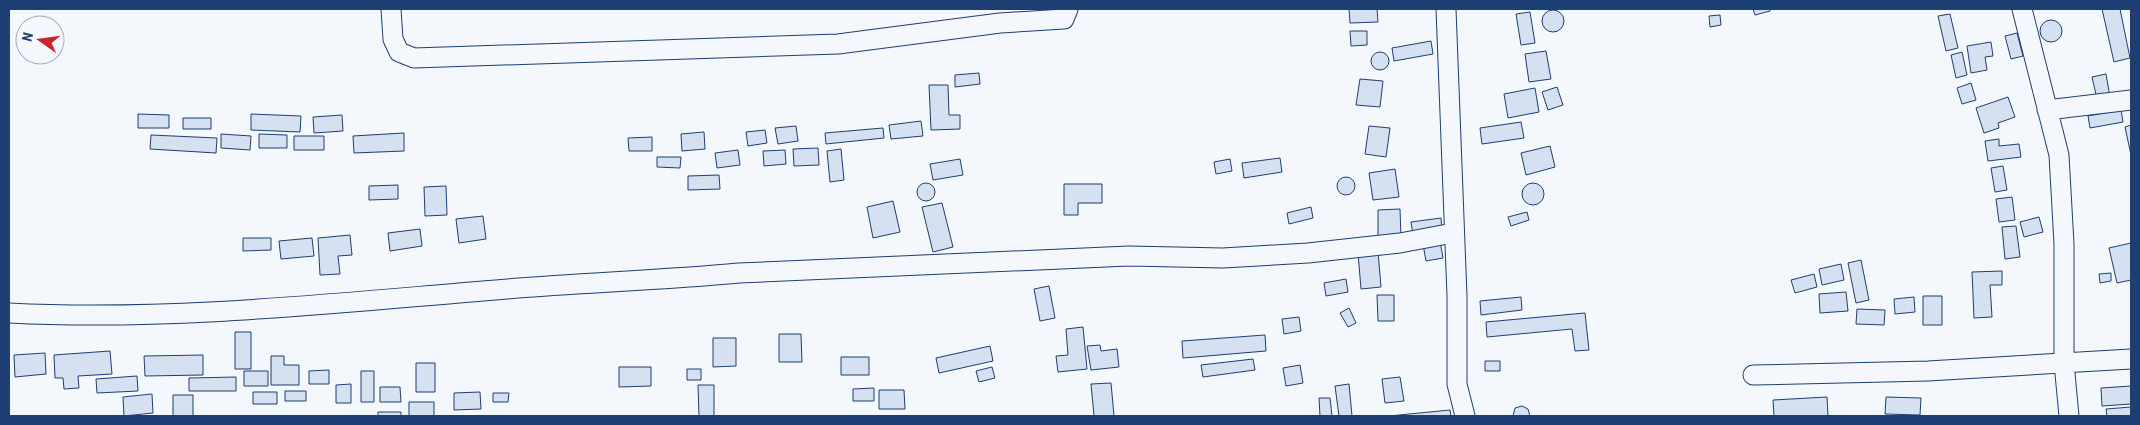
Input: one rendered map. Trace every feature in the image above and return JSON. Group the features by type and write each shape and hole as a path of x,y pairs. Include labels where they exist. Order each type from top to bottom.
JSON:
{"street":[{"path":"391,9 393,39 399,52 414,58 838,44 1000,23 1064,19 1068,9"},
{"path":"1446,9 1457,296 1457,384 1465,416"},
{"path":"2022,9 2059,155 2064,244 2064,363 2069,416"},
{"path":"2047,110 2131,100"},
{"path":"9,313 52,315 154,314 340,303 555,284 678,279 739,273 1129,256 1223,258 1308,253 1400,243 1454,234"},
{"path":"1753,375 1928,371 2131,359"}],"building":[{"path":"1349,9 1377,9 1378,22 1350,23"},
{"path":"1753,9 1770,9 1770,11 1755,15"},
{"path":"2102,9 2120,9 2130,58 2114,62"},
{"path":"1553,10 1561,13 1564,21 1561,29 1553,32 1545,29 1542,21 1545,13"},
{"path":"1530,12 1535,43 1521,45 1516,14"},
{"path":"1950,14 1958,48 1946,51 1938,16"},
{"path":"1720,15 1721,25 1710,27 1709,16"},
{"path":"2051,20 2059,23 2062,31 2059,39 2051,42 2043,39 2040,31 2043,23"},
{"path":"1350,31 1367,31 1367,45 1351,46"},
{"path":"2017,33 2023,56 2011,59 2005,36"},
{"path":"1431,41 1433,54 1394,61 1392,48"},
{"path":"1991,42 1993,56 1985,57 1987,70 1971,73 1967,46"},
{"path":"1546,51 1551,79 1529,82 1525,54"},
{"path":"1376,52 1384,52 1389,57 1387,68 1376,70 1371,65 1371,57"},
{"path":"1962,52 1967,75 1956,78 1951,55"},
{"path":"979,73 980,84 955,87 955,75"},
{"path":"2106,74 2110,97 2097,99 2092,77"},
{"path":"1360,79 1383,81 1380,107 1356,105"},
{"path":"1971,83 1976,100 1962,104 1957,88"},
{"path":"929,85 948,85 949,115 960,115 960,129 931,130"},
{"path":"1557,87 1563,105 1548,110 1542,92"},
{"path":"1535,88 1539,112 1508,118 1504,94"},
{"path":"2008,97 2015,117 1998,123 1999,128 1984,133 1976,108"},
{"path":"2121,110 2123,122 2090,128 2088,116"},
{"path":"138,114 169,115 169,128 138,128"},
{"path":"251,114 301,116 300,132 251,130"},
{"path":"342,115 343,131 314,133 313,117"},
{"path":"183,118 211,118 211,129 183,129"},
{"path":"921,121 923,136 891,139 889,125"},
{"path":"1521,122 1524,138 1482,144 1480,128"},
{"path":"2131,125 2131,155 2125,127"},
{"path":"796,126 798,141 778,144 775,128"},
{"path":"1369,126 1390,128 1386,157 1365,154"},
{"path":"883,128 884,138 826,144 825,133"},
{"path":"765,130 767,143 748,146 746,132"},
{"path":"704,132 705,149 682,151 681,134"},
{"path":"404,133 404,151 354,153 353,136"},
{"path":"221,134 251,136 250,150 221,148"},
{"path":"259,134 287,135 287,148 259,148"},
{"path":"151,135 217,138 216,153 150,149"},
{"path":"294,136 324,136 324,150 294,150"},
{"path":"652,137 652,151 629,151 628,138"},
{"path":"1999,139 1999,146 2019,144 2021,157 1988,161 1985,141"},
{"path":"1550,146 1555,167 1526,175 1521,153"},
{"path":"818,148 819,165 794,166 793,149"},
{"path":"841,149 844,180 830,182 827,151"},
{"path":"738,150 740,165 717,168 715,153"},
{"path":"785,150 786,164 764,166 763,151"},
{"path":"657,157 681,157 680,168 657,167"},
{"path":"1280,158 1282,172 1244,178 1242,163"},
{"path":"960,159 963,175 933,180 930,164"},
{"path":"1230,159 1232,171 1216,174 1214,162"},
{"path":"2003,166 2007,190 1995,192 1991,168"},
{"path":"1395,169 1399,197 1373,200 1369,173"},
{"path":"719,175 720,189 688,190 688,176"},
{"path":"1342,177 1350,177 1355,182 1353,193 1342,195 1337,190 1337,182"},
{"path":"922,183 930,183 935,188 933,199 922,201 917,196 917,188"},
{"path":"1533,183 1541,186 1544,194 1541,202 1533,205 1525,202 1522,194 1525,186"},
{"path":"1064,184 1102,184 1102,203 1078,203 1078,215 1064,215"},
{"path":"398,185 398,199 369,200 369,186"},
{"path":"446,186 447,215 425,216 424,187"},
{"path":"2012,197 2015,220 1999,222 1996,199"},
{"path":"893,201 900,232 873,238 867,207"},
{"path":"942,203 953,247 933,252 922,207"},
{"path":"1311,207 1313,218 1289,224 1287,213"},
{"path":"1400,209 1401,238 1378,239 1378,210"},
{"path":"1527,212 1529,220 1511,226 1508,217"},
{"path":"483,216 486,239 459,243 456,219"},
{"path":"2039,217 2043,232 2024,237 2020,222"},
{"path":"1441,218 1442,231 1413,235 1411,222"},
{"path":"2016,226 2020,257 2005,259 2002,227"},
{"path":"420,229 422,246 390,251 388,233"},
{"path":"350,235 352,255 338,256 340,274 320,275 318,238"},
{"path":"243,238 271,238 271,250 243,251"},
{"path":"312,238 314,256 281,259 279,241"},
{"path":"1440,241 1443,258 1426,261 1423,244"},
{"path":"2131,243 2131,280 2117,283 2109,248"},
{"path":"1378,251 1381,287 1361,289 1358,253"},
{"path":"1861,260 1869,300 1856,303 1848,263"},
{"path":"1841,264 1844,280 1822,285 1819,269"},
{"path":"2002,271 2002,285 1990,285 1992,317 1974,318 1972,272"},
{"path":"2111,273 2111,281 2100,283 2099,274"},
{"path":"1814,274 1817,287 1795,293 1791,280"},
{"path":"1346,279 1348,292 1326,296 1324,283"},
{"path":"1049,286 1055,318 1040,321 1034,289"},
{"path":"1846,292 1848,311 1820,313 1819,294"},
{"path":"1377,295 1394,295 1394,321 1378,321"},
{"path":"1923,296 1942,296 1942,325 1923,325"},
{"path":"1521,297 1522,310 1481,315 1480,301"},
{"path":"1914,297 1915,312 1895,314 1894,299"},
{"path":"1349,308 1356,323 1348,327 1340,313"},
{"path":"1857,309 1885,310 1884,325 1856,324"},
{"path":"1585,313 1589,350 1575,351 1572,329 1487,337 1486,322"},
{"path":"1299,317 1301,331 1284,334 1282,319"},
{"path":"1083,327 1087,369 1058,372 1056,356 1068,355 1066,329"},
{"path":"235,332 251,332 251,369 235,369"},
{"path":"779,334 801,334 802,362 779,362"},
{"path":"1265,335 1266,351 1183,358 1182,341"},
{"path":"713,338 736,338 736,366 713,367"},
{"path":"1100,345 1101,351 1117,349 1119,367 1091,370 1087,346"},
{"path":"990,346 993,361 939,373 936,358"},
{"path":"110,351 112,374 78,376 79,388 64,389 63,378 55,378 54,355"},
{"path":"45,353 46,374 15,377 14,355"},
{"path":"203,355 203,375 145,376 144,356"},
{"path":"271,356 284,356 284,365 299,365 299,385 271,385"},
{"path":"841,357 869,357 869,375 841,375"},
{"path":"1253,359 1255,370 1203,377 1201,365"},
{"path":"1485,361 1500,361 1500,371 1485,371"},
{"path":"416,363 435,363 435,392 416,392"},
{"path":"1300,365 1303,383 1286,386 1283,368"},
{"path":"619,367 651,367 651,386 619,387"},
{"path":"992,367 995,378 979,382 976,371"},
{"path":"687,369 701,369 701,380 687,380"},
{"path":"329,370 329,384 309,384 309,371"},
{"path":"244,371 268,371 268,386 244,386"},
{"path":"361,371 374,371 374,402 361,402"},
{"path":"137,376 138,391 97,393 96,379"},
{"path":"236,377 236,391 189,391 189,378"},
{"path":"1400,377 1404,401 1385,403 1382,379"},
{"path":"1111,383 1114,416 1094,416 1091,384"},
{"path":"351,384 351,403 336,403 336,385"},
{"path":"1349,384 1352,416 1339,416 1335,386"},
{"path":"698,385 714,385 714,416 699,416"},
{"path":"2131,386 2131,404 2102,406 2101,388"},
{"path":"380,387 400,387 401,402 380,402"},
{"path":"874,388 874,401 853,401 853,389"},
{"path":"879,390 904,390 905,409 879,409"},
{"path":"285,391 306,391 306,401 285,401"},
{"path":"253,392 277,392 277,404 253,404"},
{"path":"480,392 481,409 454,410 454,393"},
{"path":"493,393 509,393 508,402 493,402"},
{"path":"152,394 153,413 124,416 123,397"},
{"path":"173,395 193,395 193,416 173,416"},
{"path":"1827,397 1828,416 1774,416 1773,400"},
{"path":"1886,397 1921,398 1920,415 1885,414"},
{"path":"1319,398 1330,398 1332,416 1320,416"},
{"path":"409,402 434,402 434,416 409,416"},
{"path":"1522,406 1528,409 1530,416 1513,416 1515,408"},
{"path":"2131,407 2131,416 2107,416 2106,409"},
{"path":"1450,410 1451,416 1389,416"},
{"path":"378,412 401,412 401,416 378,416"}]}
